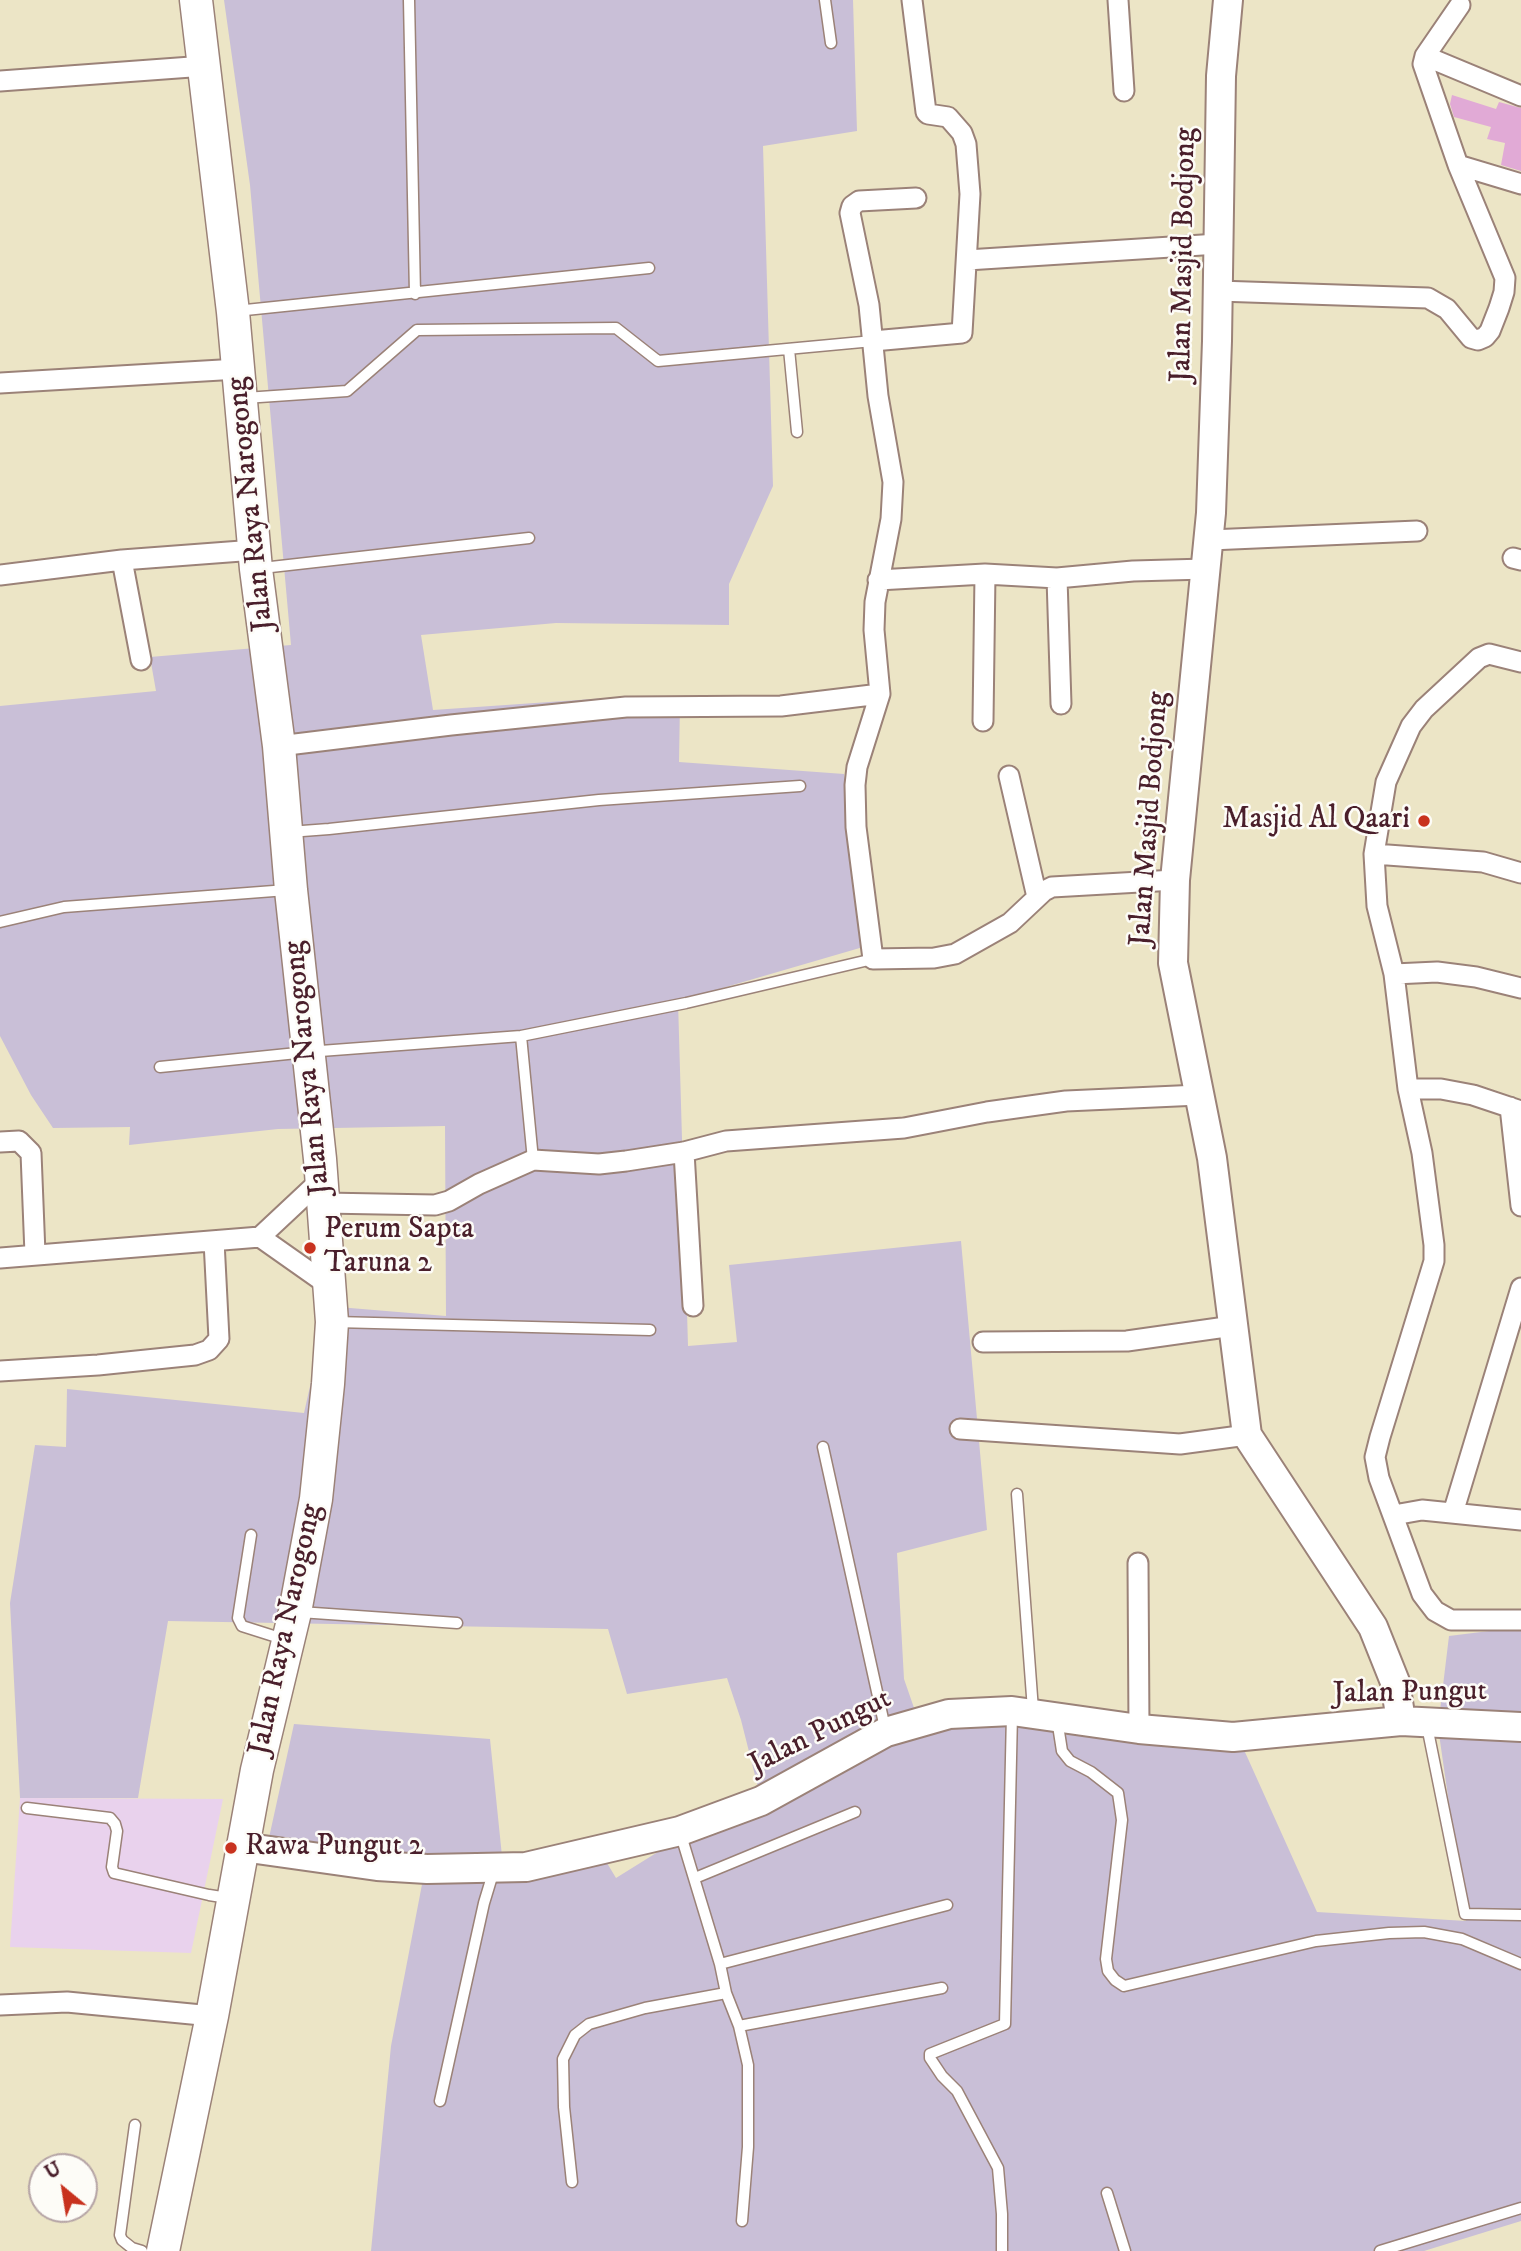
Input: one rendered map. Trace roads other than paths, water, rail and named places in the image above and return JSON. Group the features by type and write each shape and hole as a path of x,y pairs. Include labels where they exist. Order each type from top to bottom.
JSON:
{"main road":[{"name":"Jalan Raya Narogong","path":"163,2251 212,2016 257,1770 291,1626 316,1499 332,1322 323,1191 307,1052 279,746 256,559 233,312 196,0"}],"street":[{"path":"873,341 962,332 970,194 965,144 962,133 948,117 926,112 912,0"},
{"path":"1118,0 1124,91"},
{"name":"Jalan Masjid Bodjong","path":"1228,0 1221,76 1210,540 1175,880 1174,962 1212,1158 1247,1435 1373,1627 1414,1722"},
{"path":"1218,291 1428,298 1447,309 1471,338 1478,340 1490,331 1513,293 1458,165 1424,72 1425,56 1460,5"},
{"path":"1425,56 1521,96"},
{"path":"0,81 205,66"},
{"path":"1458,165 1521,184"},
{"path":"916,198 859,201 851,210 869,305 879,407 893,482 891,519 878,580 874,630 880,694 857,767 854,806 873,959 934,958 955,954 1010,923 1037,897 1052,887 1175,880"},
{"path":"967,260 1218,244"},
{"path":"0,383 239,384"},
{"path":"1210,540 1416,531"},
{"path":"0,575 122,560 256,559"},
{"path":"122,560 141,660"},
{"path":"878,580 985,574 1057,578 1133,571 1206,569"},
{"path":"983,721 985,574"},
{"path":"1057,578 1061,704"},
{"path":"1521,662 1489,654 1479,658 1424,709 1411,726 1386,782 1374,854 1377,906 1394,974 1408,1089 1422,1153 1434,1245 1434,1261 1375,1457 1379,1478 1422,1594 1435,1611 1451,1620 1521,1620"},
{"path":"279,746 626,707 781,706 880,694"},
{"path":"1009,776 1037,897"},
{"path":"1374,854 1483,863 1521,873"},
{"path":"1394,974 1437,972 1476,977 1521,988"},
{"path":"1408,1089 1452,1091 1515,1109 1521,1206"},
{"path":"0,1258 260,1237 323,1191 435,1205 449,1201 479,1184 533,1160 598,1164 684,1152 726,1141 904,1128 987,1112 1066,1101 1199,1095"},
{"path":"0,1142 19,1141 31,1153 35,1254"},
{"path":"684,1152 693,1306"},
{"path":"260,1237 331,1287"},
{"path":"0,1371 98,1365 195,1355 209,1350 219,1339 214,1241"},
{"path":"1453,1513 1521,1288"},
{"path":"983,1342 1127,1341 1233,1326"},
{"path":"960,1429 1181,1444 1247,1435"},
{"path":"1394,1515 1422,1510 1521,1520"},
{"path":"1138,1563 1139,1729"},
{"name":"Jalan Pungut","path":"242,1847 377,1866 526,1867 680,1831 761,1801 886,1732 949,1714 1034,1715 1139,1729 1233,1737 1414,1722 1521,1727"},
{"path":"0,2006 67,2002 212,2016"}],"lane":[{"path":"409,0 415,294"},
{"path":"825,0 831,43"},
{"path":"233,312 649,268"},
{"path":"239,384 347,391 418,330 616,328 658,361 873,341"},
{"path":"789,349 797,432"},
{"path":"256,559 529,538"},
{"path":"286,832 599,800 800,786"},
{"path":"0,922 64,907 291,890"},
{"path":"160,1068 307,1052 521,1035 686,1003 873,959"},
{"path":"521,1035 533,1160"},
{"path":"332,1322 650,1330"},
{"path":"823,1447 886,1732"},
{"path":"1002,2251 998,2168 957,2091 942,2076 930,2054 1005,2024 1034,1715 1017,1494"},
{"path":"251,1535 238,1618 242,1626 457,1623"},
{"path":"1034,1715 1070,1761 1091,1772 1118,1793 1122,1820 1106,1959 1108,1971 1124,1986 1316,1941 1389,1933 1423,1932 1462,1939 1521,1964"},
{"path":"1414,1722 1465,1914 1521,1915"},
{"path":"27,1808 110,1818 117,1831 112,1867 114,1873 120,1876 234,1898"},
{"path":"695,1878 855,1812"},
{"path":"680,1831 720,1964 726,1993 739,2026 748,2065 748,2147 742,2221"},
{"path":"440,2101 484,1903 495,1867"},
{"path":"720,1964 947,1905"},
{"path":"739,2026 942,1988"},
{"path":"572,2182 564,2107 563,2059 575,2035 589,2024 645,2008 726,1993"},
{"path":"135,2125 120,2235 132,2248 142,2251"},
{"path":"1107,2193 1125,2251"},
{"path":"1380,2251 1521,2208"}],"place":[{"name":"Masjid Al Qaari","path":"1424,821"},
{"name":"Perum Sapta Taruna 2","path":"310,1248"},
{"name":"Rawa Pungut 2","path":"231,1848"}]}
